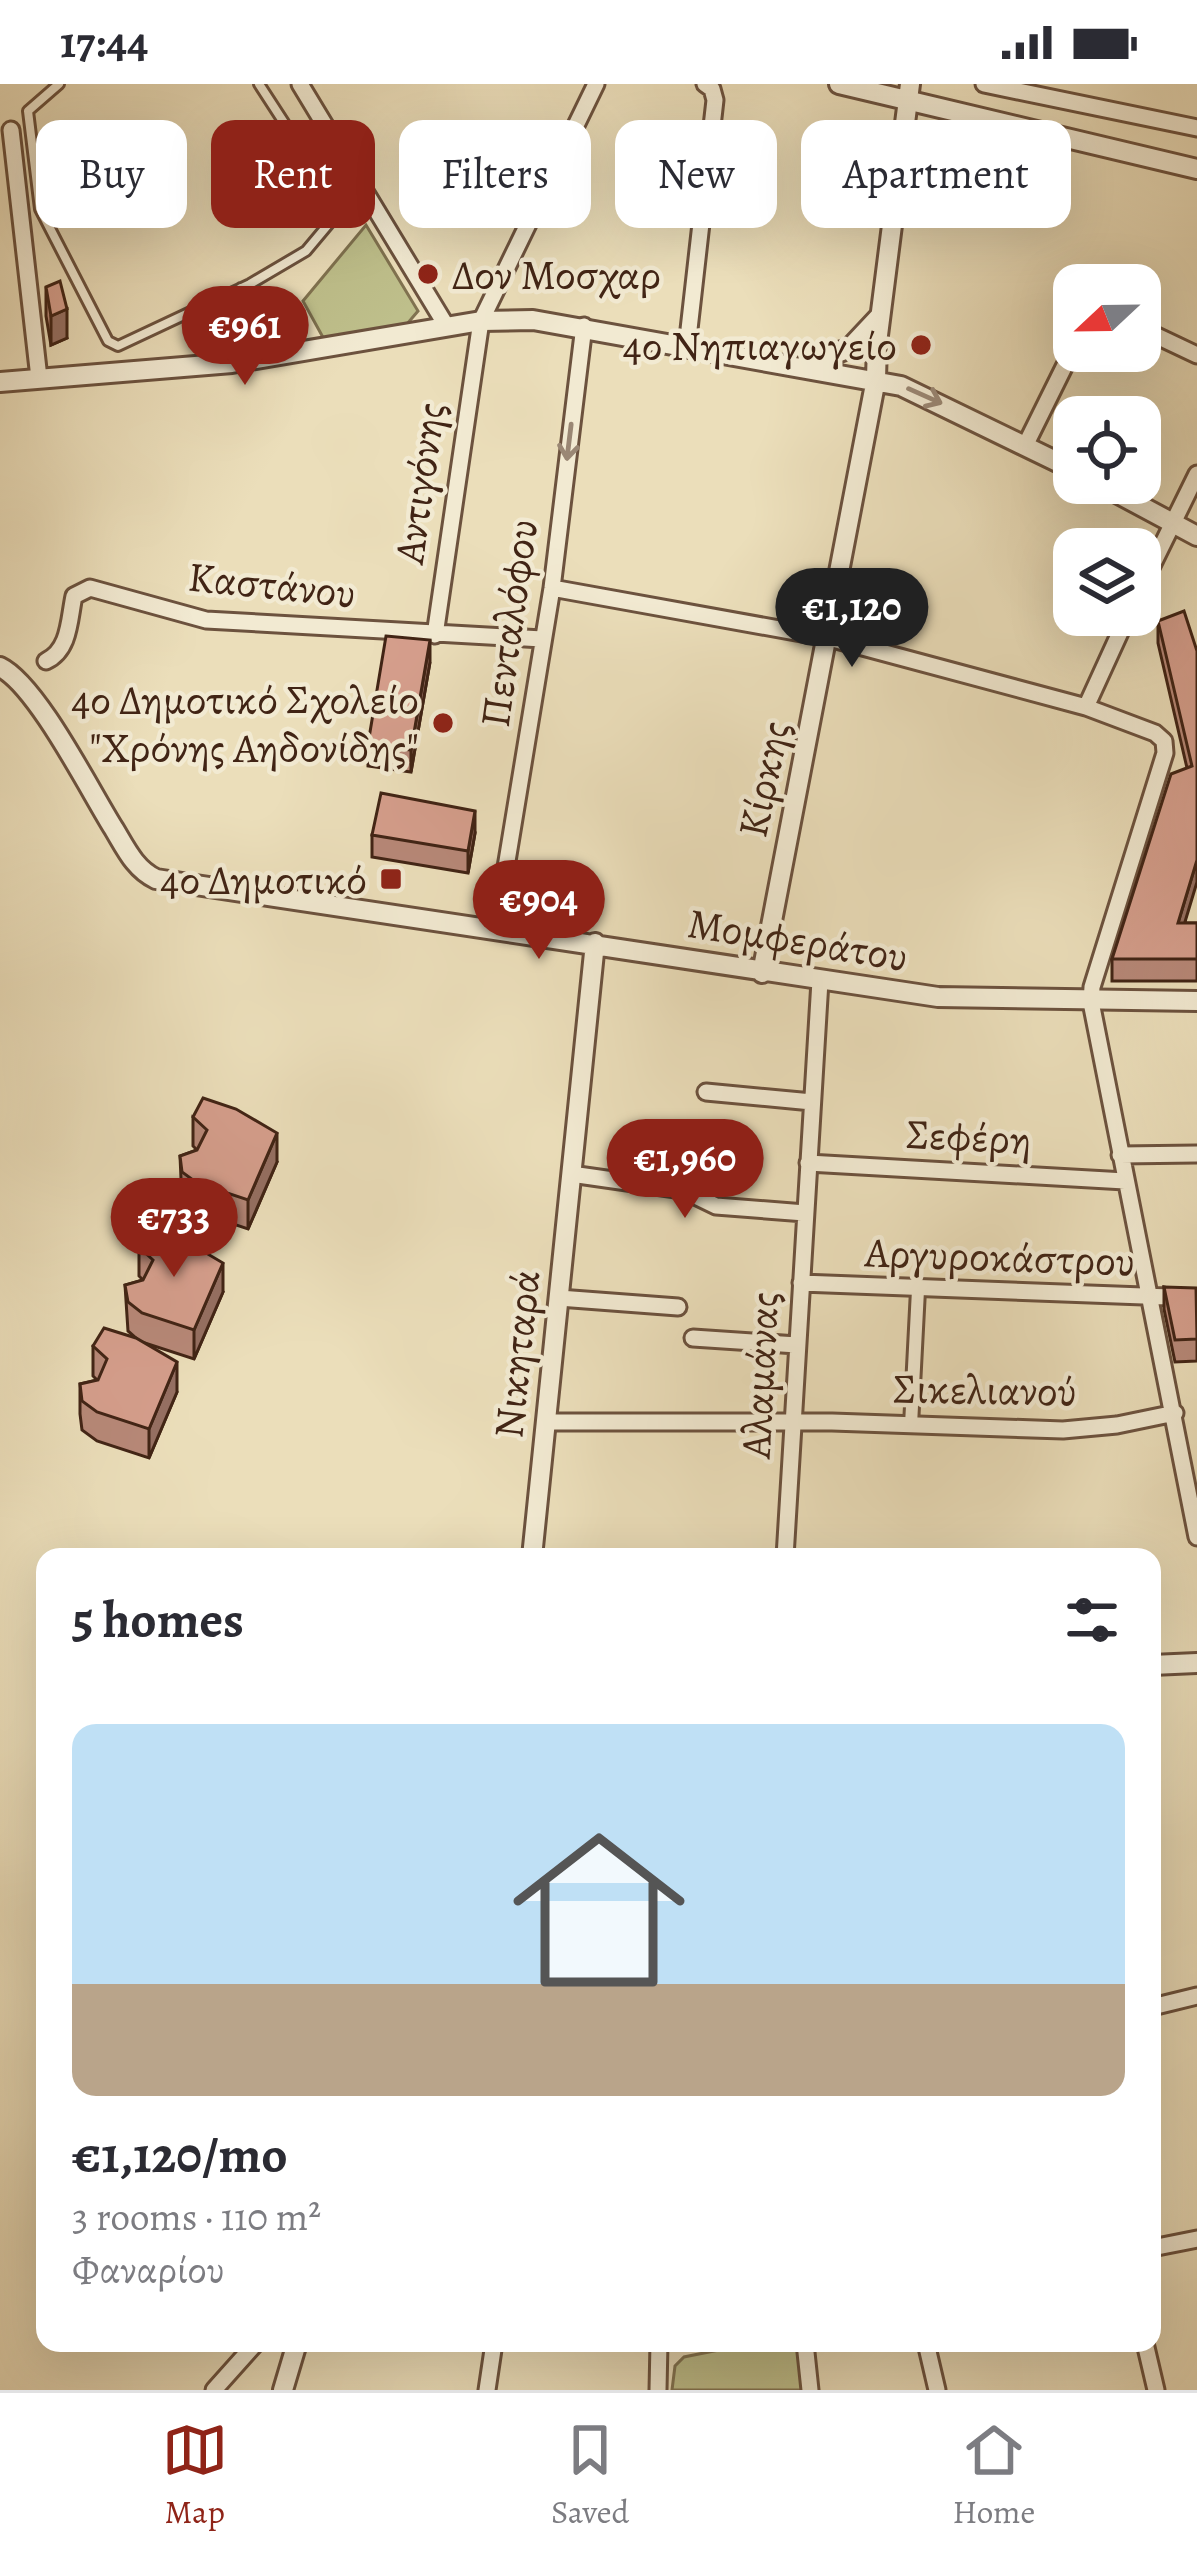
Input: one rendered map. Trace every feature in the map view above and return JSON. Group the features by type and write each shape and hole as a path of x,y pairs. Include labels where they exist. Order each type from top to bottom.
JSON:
{"street":[{"path":"300,84 447,326"},
{"name":"Αντιγόνης","path":"435,635 478,331 596,84"},
{"path":"687,347 715,100 705,84"},
{"path":"838,84 909,92 1197,169"},
{"path":"984,84 1018,87 1070,104 1197,128"},
{"path":"1050,84 1070,104"},
{"name":"Κίρκης","path":"762,973 876,379 909,92"},
{"path":"11,130 39,378"},
{"path":"800,366 850,348 880,315"},
{"path":"0,382 272,358 447,326 478,331 533,320 876,379 914,391 1053,459"},
{"name":"Πενταλόφου","path":"496,928 552,588 584,326"},
{"path":"1161,338 1197,355"},
{"path":"1025,444 1061,372"},
{"path":"1161,546 1197,474"},
{"path":"1137,504 1197,536"},
{"name":"Καστάνου","path":"46,661 63,646 74,596 90,588 206,620 542,639"},
{"path":"552,588 829,638 1086,707 1155,733 1164,741 1166,753 1091,1002 1194,1498 1197,1537"},
{"path":"1086,707 1118,636"},
{"name":"Μομφεράτου","path":"0,667 18,678 145,873 156,879 938,997 1197,1001"},
{"name":"Νικηταρά","path":"533,1548 595,944"},
{"name":"Αλαμάνας","path":"786,1548 820,981"},
{"path":"706,1092 812,1102"},
{"path":"1120,1155 1197,1154"},
{"name":"Σεφέρη","path":"808,1163 1125,1181"},
{"path":"571,1174 682,1190 716,1206 805,1214"},
{"name":"Αργυροκάστρου","path":"801,1283 1197,1298"},
{"path":"911,1425 918,1290"},
{"path":"559,1298 678,1307"},
{"path":"692,1338 797,1345"},
{"name":"Σικελιανού","path":"546,1422 793,1422 1063,1430 1175,1413"},
{"path":"1161,1665 1197,1663"},
{"path":"1161,2005 1197,1996"},
{"path":"1161,2246 1197,2240"},
{"path":"214,2390 248,2352"},
{"path":"283,2390 294,2352"},
{"path":"487,2390 493,2352"},
{"path":"658,2390 659,2352"},
{"path":"806,2352 810,2390"},
{"path":"928,2352 937,2390"},
{"path":"1147,2352 1156,2390"}],"lane":[{"path":"59,84 28,111 40,209 108,341 118,346 241,288 305,251 337,214 316,172 259,84"},
{"path":"241,288 272,358"}],"green space":[{"path":"368,228 418,311 407,324 325,341 303,301"},
{"path":"709,2352 798,2352 802,2390 672,2390 675,2366 684,2357"}],"building":[{"path":"60,281 67,309 51,316 46,287"},
{"path":"1184,611 1197,651 1197,860 1178,923 1197,923 1197,959 1112,959 1171,774 1192,766 1161,620"},
{"path":"386,636 430,640 411,750 368,744"},
{"path":"381,793 475,811 468,851 372,835"},
{"path":"203,1098 236,1109 277,1133 248,1200 197,1183 182,1172 180,1156 197,1150 207,1130 193,1117"},
{"path":"149,1228 223,1263 194,1330 142,1313 128,1302 125,1285 143,1280 153,1260 139,1247"},
{"path":"1164,1287 1196,1288 1197,1339 1175,1340"},
{"path":"104,1328 136,1338 177,1362 149,1429 97,1412 82,1401 80,1384 98,1380 107,1359 93,1346"}],"place":[{"name":"Δον Μοσχαρ","path":"428,274"},
{"name":"4ο Νηπιαγωγείο","path":"921,345"},
{"name":"4ο Δημοτικό Σχολείο \"Χρόνης Αηδονίδης\"","path":"443,723"},
{"name":"4ο Δημοτικό","path":"391,879"}]}
